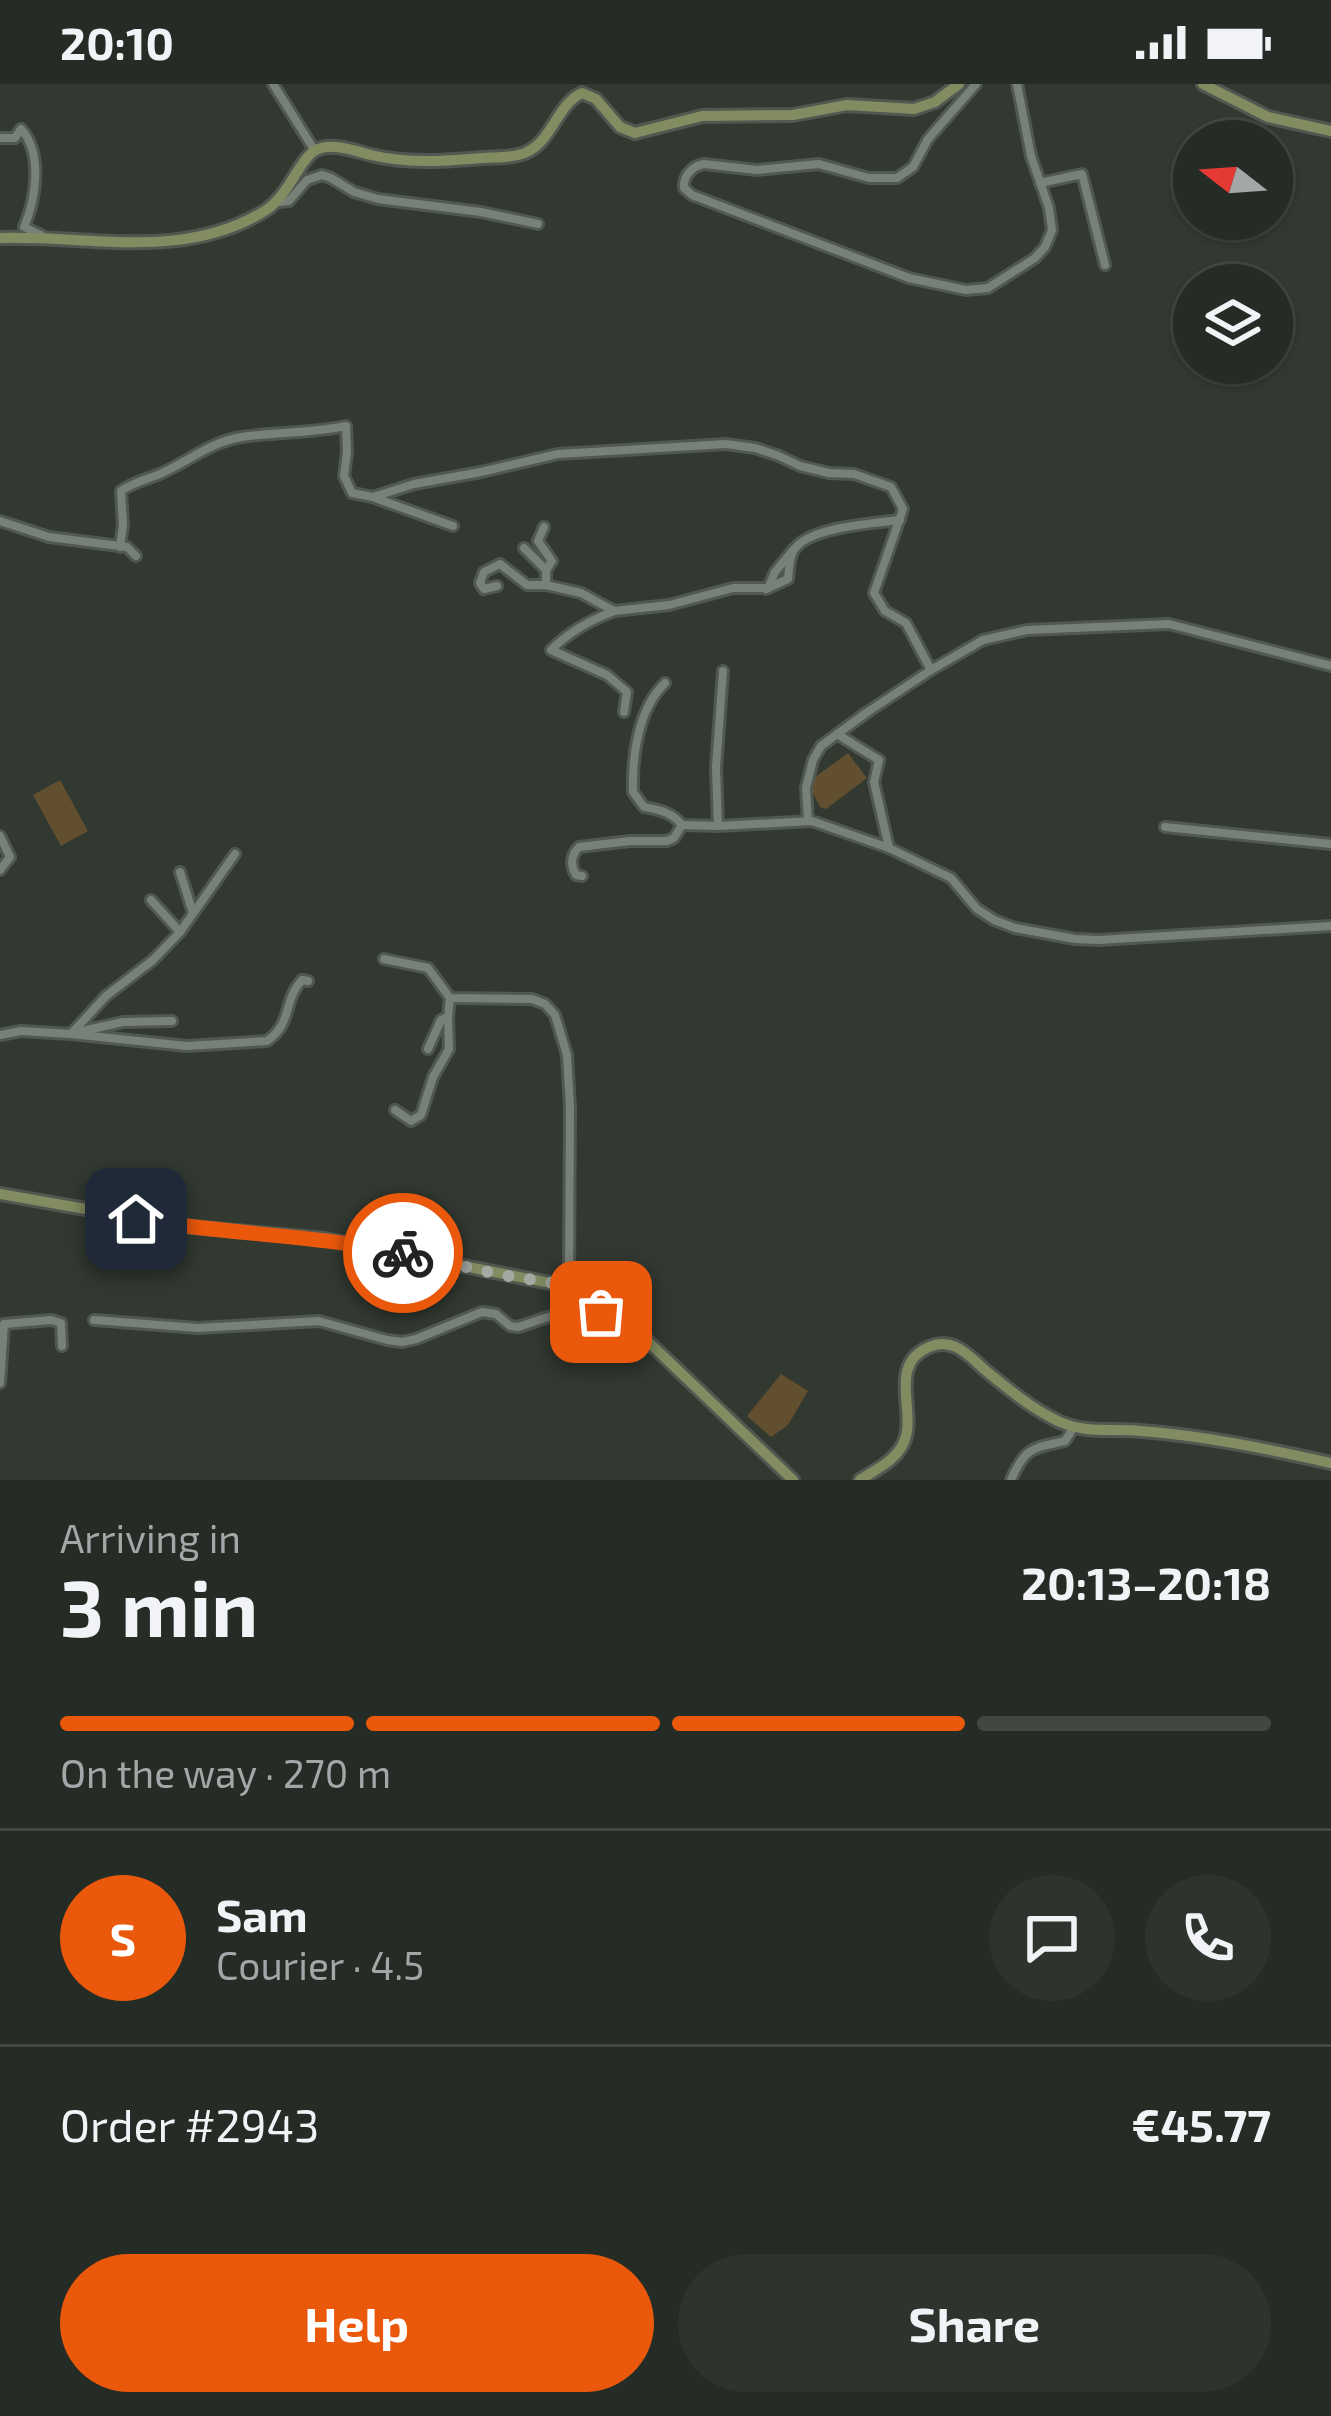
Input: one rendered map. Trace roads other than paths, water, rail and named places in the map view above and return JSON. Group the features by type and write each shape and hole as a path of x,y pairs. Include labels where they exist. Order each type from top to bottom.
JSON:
{"street":[{"path":"273,84 315,151"},
{"path":"278,202 315,151 337,148 419,163 521,154 540,143 582,88 620,127 639,133 698,116 793,115 847,105 920,108 941,99 958,84"},
{"path":"976,84 930,136 914,166 897,178 869,178 822,164 763,170 704,164 688,173 684,188 904,276 975,291 1001,282 1034,260 1050,236 1052,223 1030,152 1017,84"},
{"path":"1203,84 1268,117 1331,131"},
{"path":"0,138 15,139 21,129 30,139 35,173 32,208 24,227 50,240"},
{"path":"1040,183 1082,174 1105,265"},
{"path":"0,238 176,242 242,222 289,201 307,180 322,175 372,197 538,224"},
{"path":"120,547 122,491 147,476 237,437 346,426 344,476 352,493 453,526"},
{"path":"373,497 558,454 726,444 829,473 854,473 891,487 903,509 874,593 885,611 906,623 931,670"},
{"path":"758,592 768,588 775,572 808,537 900,520"},
{"path":"0,521 49,537 127,547 136,556"},
{"path":"544,527 538,541 552,561 546,570 546,585"},
{"path":"524,548 546,570"},
{"path":"497,586 484,589 480,583 484,572 500,564 527,585 581,592 614,611"},
{"path":"624,712 627,692 607,674 551,650 555,644 580,624 614,611 669,605 733,588 768,588"},
{"path":"808,821 806,788 820,746 982,640 1027,630 1169,624 1331,666"},
{"path":"718,826 716,768 723,671"},
{"path":"665,683 649,704 639,733 633,792 644,807 665,811 682,825 808,821 889,848 951,878 977,909 994,920 1075,939 1331,926"},
{"path":"837,734 880,760 874,782 889,848"},
{"path":"582,876 576,875 572,865 579,847 667,842 682,825"},
{"path":"1165,827 1331,844"},
{"path":"0,836 10,857 0,870"},
{"path":"71,1034 180,932 235,854"},
{"path":"180,872 193,915"},
{"path":"151,900 180,932"},
{"path":"384,959 428,968 450,998 449,1049 422,1115 411,1121 395,1110"},
{"path":"0,1035 21,1031 194,1046 268,1041 284,1026 296,984 308,981"},
{"path":"450,998 538,1000 560,1023 570,1107 569,1286"},
{"path":"428,1049 441,1020 448,1017"},
{"path":"71,1034 123,1022 172,1021"},
{"path":"0,1194 182,1226 314,1237 592,1292 794,1480"},
{"path":"94,1320 194,1328 319,1321 402,1342 480,1312 493,1313 518,1328 548,1317 614,1309"},
{"path":"0,1382 4,1324 61,1322 62,1346"},
{"path":"860,1480 901,1448 909,1425 906,1376 917,1356 935,1345 948,1344 1026,1402 1074,1427 1233,1442 1331,1463"},
{"path":"1011,1480 1026,1452 1065,1441 1074,1427"}]}
